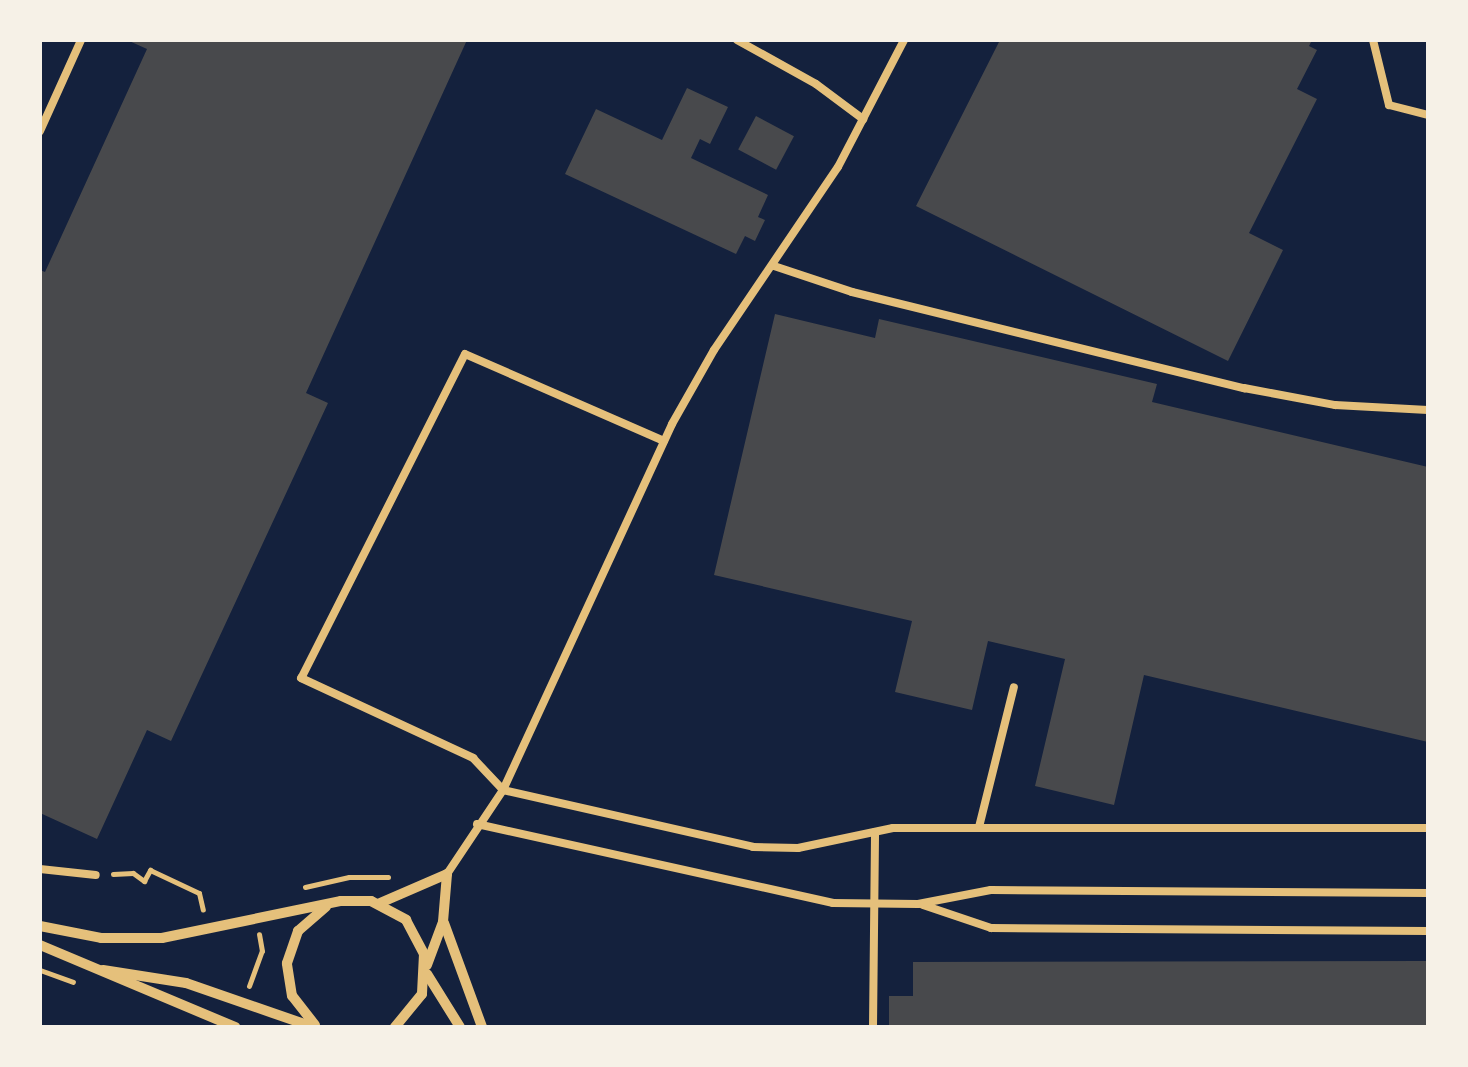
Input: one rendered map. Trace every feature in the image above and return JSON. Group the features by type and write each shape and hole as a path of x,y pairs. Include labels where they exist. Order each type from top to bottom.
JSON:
{"street":[{"path":"379,903 446,874 443,922 416,1006 395,1027"},
{"path":"315,1027 292,996 288,956 306,920 341,901"},
{"path":"40,926 101,938 162,938 341,901 379,903 396,912 414,930 426,970 460,1027"},
{"path":"443,922 482,1027"},
{"path":"40,945 104,970 176,1006 235,1027"},
{"path":"104,970 186,983 315,1027"}],"lane":[{"path":"40,131 81,40"},
{"path":"737,40 816,84 863,119"},
{"path":"446,874 503,790 664,441 714,350 838,167 904,40"},
{"path":"1373,40 1390,105 1428,115"},
{"path":"774,266 852,292 1244,388 1335,405 1428,410"},
{"path":"664,441 465,354 302,678 473,758 503,790 753,847 798,848 874,832 978,827 1428,828"},
{"path":"978,827 1014,687"},
{"path":"477,824 833,903 918,904 990,890 1428,893"},
{"path":"872,1027 874,832"},
{"path":"40,869 96,875"},
{"path":"918,904 991,928 1428,931"}],"path":[{"path":"96,875 133,873 144,881 150,870 199,893 204,910"},
{"path":"247,992 262,951 257,926"}],"building":[{"path":"127,40 467,40 306,393 328,403 171,741 147,730 97,839 40,813 40,270 45,272 147,49"},
{"path":"1000,40 1312,40 1309,46 1317,50 1297,89 1317,99 1249,233 1283,250 1228,361 916,206"},
{"path":"687,88 728,107 710,144 700,139 691,158 768,195 758,217 765,220 755,241 745,236 736,254 565,174 596,109 662,140"},
{"path":"756,116 794,136 776,170 738,150"},
{"path":"775,314 875,338 879,319 1157,384 1152,402 1428,467 1428,742 1144,675 1114,805 1035,786 1065,659 988,641 972,710 895,692 912,621 714,575"},
{"path":"1428,961 1428,1027 889,1027 889,996 913,996 913,962"}]}
